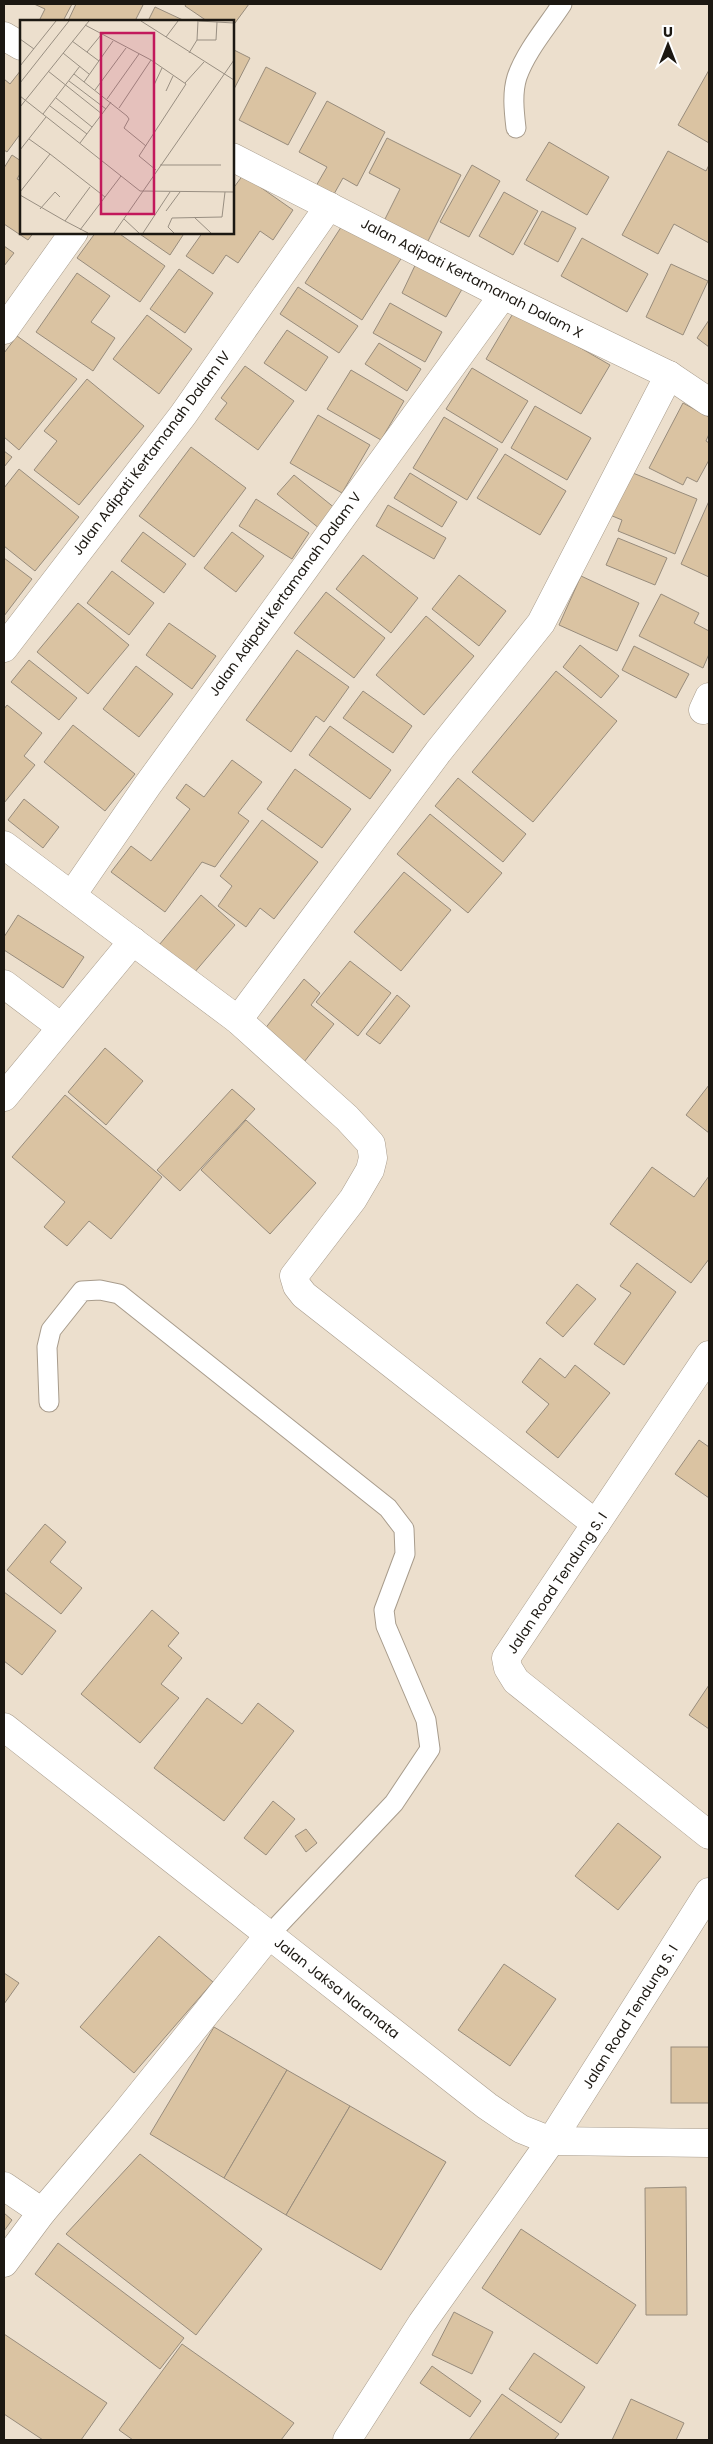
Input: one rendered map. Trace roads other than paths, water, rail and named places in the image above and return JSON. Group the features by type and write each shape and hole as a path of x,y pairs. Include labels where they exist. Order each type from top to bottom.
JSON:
{"street":[{"path":"4,36 20,45"},
{"name":"Jalan Adipati Kertamanah Dalam X","path":"234,158 503,295 670,375 709,402"},
{"name":"Jalan Adipati Kertamanah Dalam IV","path":"4,648 184,415 328,206"},
{"path":"4,330 73,234"},
{"name":"Jalan Adipati Kertamanah Dalam V","path":"72,896 152,778 503,295"},
{"path":"238,1020 438,752 541,623 670,375"},
{"path":"4,845 238,1020 347,1118 371,1144 373,1158 370,1170 353,1199 294,1276 297,1286 311,1301 596,1524"},
{"path":"4,1097 133,941"},
{"path":"4,984 61,1027"},
{"name":"Jalan Road Tendung S. I","path":"709,1356 506,1658 508,1668 516,1681 709,1835"},
{"name":"Jalan Jaksa Naranata","path":"4,1727 487,2106 521,2129 550,2141 709,2143"},
{"name":"Jalan Road Tendung S. I","path":"347,2440 422,2323 550,2141 709,1892"},
{"path":"4,2263 42,2212 126,2113 269,1935"},
{"path":"4,2186 42,2212"}],"lane":[{"path":"516,128 513,104 517,78 528,55 562,4"},
{"path":"49,1402 47,1347 50,1330 82,1292 100,1290 119,1294 388,1508 404,1529 405,1554 384,1610 386,1626 426,1720 430,1749 394,1803 269,1935"}]}
